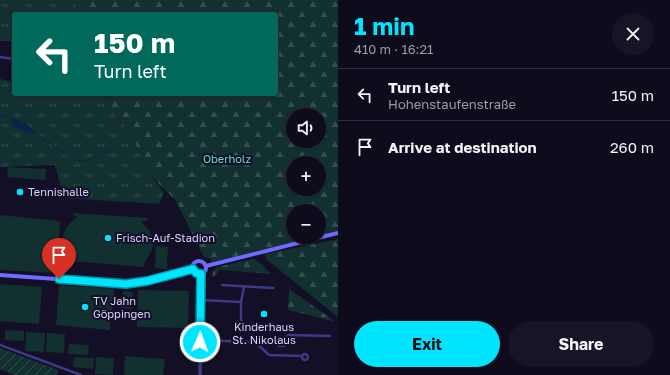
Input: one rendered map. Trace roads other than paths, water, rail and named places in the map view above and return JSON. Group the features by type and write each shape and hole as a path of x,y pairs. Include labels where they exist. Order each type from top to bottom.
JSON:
{"main road":[{"path":"206,266 338,233"},
{"path":"198,261 204,262 206,266 205,272 201,274 196,273 193,269 193,264 198,261"},
{"path":"0,275 126,284 147,281 193,269"}],"street":[{"path":"0,57 12,58"},
{"path":"200,375 201,274"},
{"path":"222,285 273,288"},
{"path":"241,324 241,302 244,287"},
{"path":"201,300 241,302"},
{"path":"278,343 280,340 283,340 289,335 330,336"},
{"path":"200,340 255,341 278,343 279,346 283,346 285,343 283,340"},
{"path":"255,341 269,355 302,356"},
{"path":"0,345 81,375"}],"water":[{"path":"12,117 28,125 34,133 28,133 11,125"}],"waterway":[{"path":"0,115 8,118"},
{"path":"34,132 74,160 85,161 119,147"}],"place":[{"name":"Tennishalle","path":"20,192"},
{"name":"Frisch-Auf-Stadion","path":"108,238"},
{"name":"TV Jahn Göppingen","path":"85,307"},
{"name":"Kinderhaus St. Nikolaus","path":"264,314"}],"park label":[{"name":"Oberholz","path":"227,159"}]}
